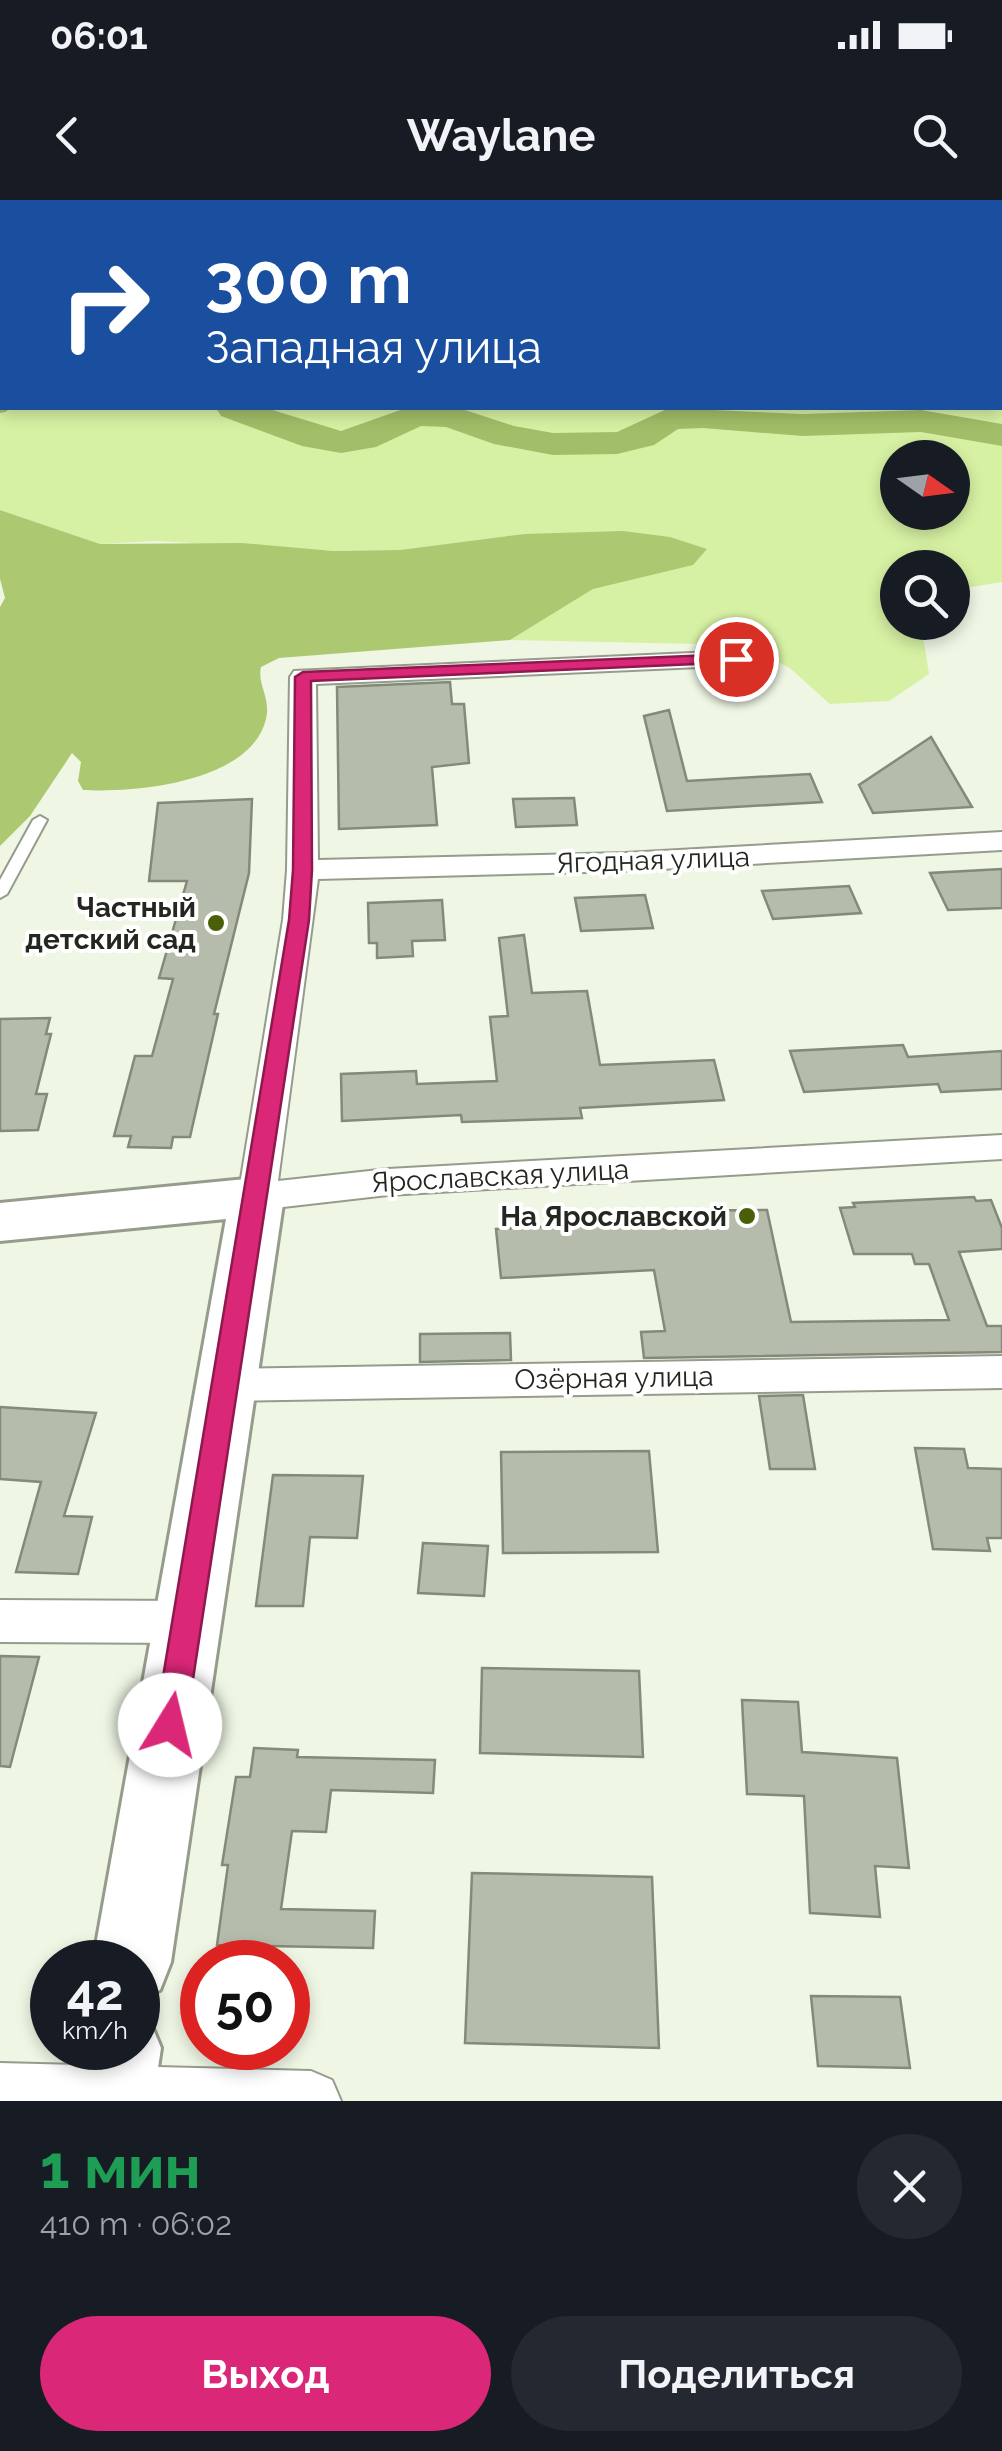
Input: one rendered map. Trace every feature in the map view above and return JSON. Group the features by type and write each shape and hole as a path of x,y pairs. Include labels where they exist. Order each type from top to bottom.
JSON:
{"main road":[{"name":"Ярославская улица","path":"0,1222 257,1197"},
{"path":"136,1940 257,1197"}],"street":[{"path":"257,1197 303,870 303,677 736,659"},
{"name":"Ягодная улица","path":"303,870 644,861 1002,840"},
{"name":"Ярославская улица","path":"257,1197 388,1182 1002,1147"},
{"name":"Озёрная улица","path":"226,1386 1002,1372"},
{"path":"0,1621 188,1622"},
{"path":"0,2094 115,2081 311,2101"}],"lane":[{"path":"0,894 40,820"}],"green space":[{"path":"0,410 1002,410 1002,582 970,587 970,550 880,550 880,640 922,640 929,674 889,701 830,704 791,669 747,645 510,640 593,589 632,577 524,534 400,550 333,551 157,541 100,544 0,510"},
{"path":"0,510 100,544 242,543 333,551 400,550 524,534 623,531 670,537 707,549 693,565 593,589 510,640 279,658 261,667 266,719 256,740 239,757 189,779 132,789 83,790 78,781 81,762 72,753 30,816 0,846 0,607 5,598 0,579"}],"building":[{"path":"450,682 452,704 464,704 469,763 432,767 437,825 339,829 337,687"},
{"path":"669,710 687,781 810,774 822,802 667,811 644,716"},
{"path":"931,737 972,807 873,813 859,785"},
{"path":"574,798 577,825 516,827 513,799"},
{"path":"252,799 249,873 214,1014 218,1014 190,1137 173,1137 171,1148 128,1147 131,1136 114,1136 135,1056 152,1056 173,979 159,978 187,881 149,881 158,803"},
{"path":"1002,869 1002,908 948,910 930,873"},
{"path":"849,886 861,913 773,919 762,891"},
{"path":"645,895 653,928 581,931 575,898"},
{"path":"442,900 445,940 412,941 413,956 377,958 377,943 369,943 368,903"},
{"path":"524,935 532,993 587,991 600,1065 714,1060 724,1100 580,1108 582,1118 462,1122 461,1115 342,1121 341,1074 416,1071 417,1084 497,1081 490,1017 508,1016 499,938"},
{"path":"50,1018 46,1034 51,1034 36,1094 47,1094 38,1130 0,1131 0,1019"},
{"path":"903,1045 908,1057 1002,1051 1002,1089 941,1092 938,1084 804,1092 790,1051"},
{"path":"974,1197 976,1201 991,1200 1002,1228 1002,1249 959,1252 987,1326 1002,1326 1002,1352 644,1358 641,1332 665,1331 654,1270 501,1278 496,1229 635,1222 633,1211 767,1210 791,1322 949,1320 929,1264 915,1264 912,1254 854,1254 840,1208 855,1207 853,1203"},
{"path":"510,1333 511,1360 420,1362 420,1334"},
{"path":"803,1395 815,1469 770,1469 759,1396"},
{"path":"0,1407 96,1413 64,1516 92,1517 78,1574 16,1572 41,1482 0,1479"},
{"path":"915,1448 964,1449 968,1468 1002,1469 1002,1538 987,1538 990,1551 933,1549"},
{"path":"649,1451 658,1552 503,1553 501,1452"},
{"path":"273,1475 363,1476 357,1538 310,1537 303,1606 256,1606"},
{"path":"423,1543 488,1546 484,1596 418,1593"},
{"path":"0,1656 39,1657 10,1767 0,1766"},
{"path":"482,1668 639,1671 643,1757 480,1753"},
{"path":"742,1700 798,1702 802,1752 897,1758 909,1868 875,1866 880,1917 810,1913 804,1796 747,1794"},
{"path":"254,1748 298,1750 297,1757 435,1760 433,1793 331,1790 326,1832 292,1831 281,1909 375,1911 373,1948 310,1947 310,1940 218,1940 228,1865 222,1865 236,1777 250,1777"},
{"path":"472,1873 652,1877 659,2048 465,2043"},
{"path":"811,1996 900,1997 910,2068 818,2066"}],"waterway":[{"path":"239,410 315,438 341,442 363,439 395,422 419,415 450,416 507,436 553,444 617,443 641,437 670,418 703,417 803,425 921,421 1002,435"}],"place":[{"name":"Частный детский сад","path":"216,923"},
{"name":"На Ярославской","path":"747,1216"}],"route":[{"path":"170,1725 299,920 303,870 303,677 736,659"}]}
